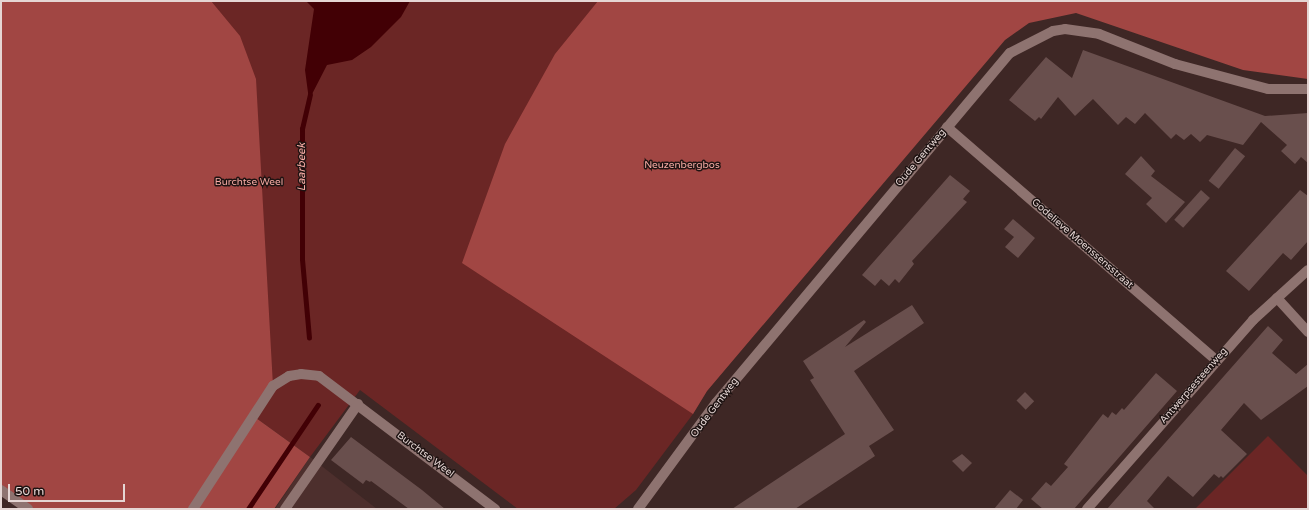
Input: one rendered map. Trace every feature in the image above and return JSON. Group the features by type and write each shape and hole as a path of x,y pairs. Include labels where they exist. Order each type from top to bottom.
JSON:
{"street":[{"name":"Oude Gentweg","path":"638,509 716,403 1010,53 1053,31 1065,29 1099,34 1175,64 1268,89 1308,89"},
{"name":"Godelieve Moenssensstraat","path":"947,127 1217,361"},
{"name":"Antwerpsesteenweg","path":"1087,509 1253,320 1308,270"},
{"path":"1277,298 1308,332"},
{"name":"Burchtse Weel","path":"193,509 273,386 290,376 301,374 319,376 495,509"},
{"path":"285,509 358,404"},
{"path":"1,490 28,509"}],"shaded area":[{"path":"306,1 410,1 401,17 371,47 352,60 327,65 309,100 305,70 314,9"},
{"path":"310,457 377,509 275,509"}],"green space":[{"name":"Burchtse Weel","path":"1,1 1030,1 707,391 693,414 636,490 614,509 518,509 360,390 310,457 252,415"},
{"path":"1,1 211,1 240,36 256,79 273,386 252,415 310,457 274,509 28,509 1,490"},
{"name":"Neuzenbergbos","path":"598,1 1308,1 1308,79 1243,70 1076,13 1029,23 1005,40 707,391 693,414 462,263 505,144 555,54"},
{"path":"1268,436 1308,476 1308,509 1195,509"}],"building":[{"path":"1083,50 1265,116 1308,113 1308,163 1301,157 1295,164 1281,151 1287,145 1261,122 1243,145 1207,135 1200,142 1191,134 1184,140 1176,134 1171,139 1145,113 1135,124 1126,117 1118,125 1093,99 1075,116 1058,97 1041,119 1039,117 1035,121 1009,100 1046,57 1072,78"},
{"path":"1235,148 1245,156 1219,189 1209,181"},
{"path":"1141,156 1155,171 1151,176 1185,202 1166,223 1146,204 1152,198 1125,174"},
{"path":"950,175 970,191 963,199 967,202 912,261 914,264 899,283 895,279 889,286 881,279 875,286 862,275"},
{"path":"1201,190 1210,198 1183,228 1174,220"},
{"path":"1300,190 1308,196 1308,241 1291,260 1283,253 1249,291 1226,271"},
{"path":"1013,219 1035,238 1018,258 1005,247 1014,237 1004,229"},
{"path":"912,305 924,323 854,371 894,430 869,446 875,456 795,509 732,509 845,434 810,380 814,378 803,361 864,320 866,322 845,347"},
{"path":"1268,326 1283,340 1272,353 1296,374 1308,364 1308,386 1261,420 1244,403 1221,430 1247,454 1223,478 1221,476 1219,478 1214,474 1193,497 1168,476 1147,501 1155,509 1107,509"},
{"path":"1156,373 1177,391 1074,509 1043,509 1031,499 1046,482 1051,486 1068,467 1064,464 1103,414 1108,418 1112,412 1116,415 1122,408 1124,410"},
{"path":"1025,392 1034,401 1026,410 1017,400"},
{"path":"351,437 445,509 409,509 371,481 366,480 363,484 331,460"},
{"path":"962,454 972,463 963,472 952,461"},
{"path":"1010,490 1023,500 1016,509 994,509"}],"waterway":[{"name":"Laarbeek","path":"309,338 302,259 302,129 310,95"},
{"name":"Laarbeek","path":"248,509 318,405"}]}
